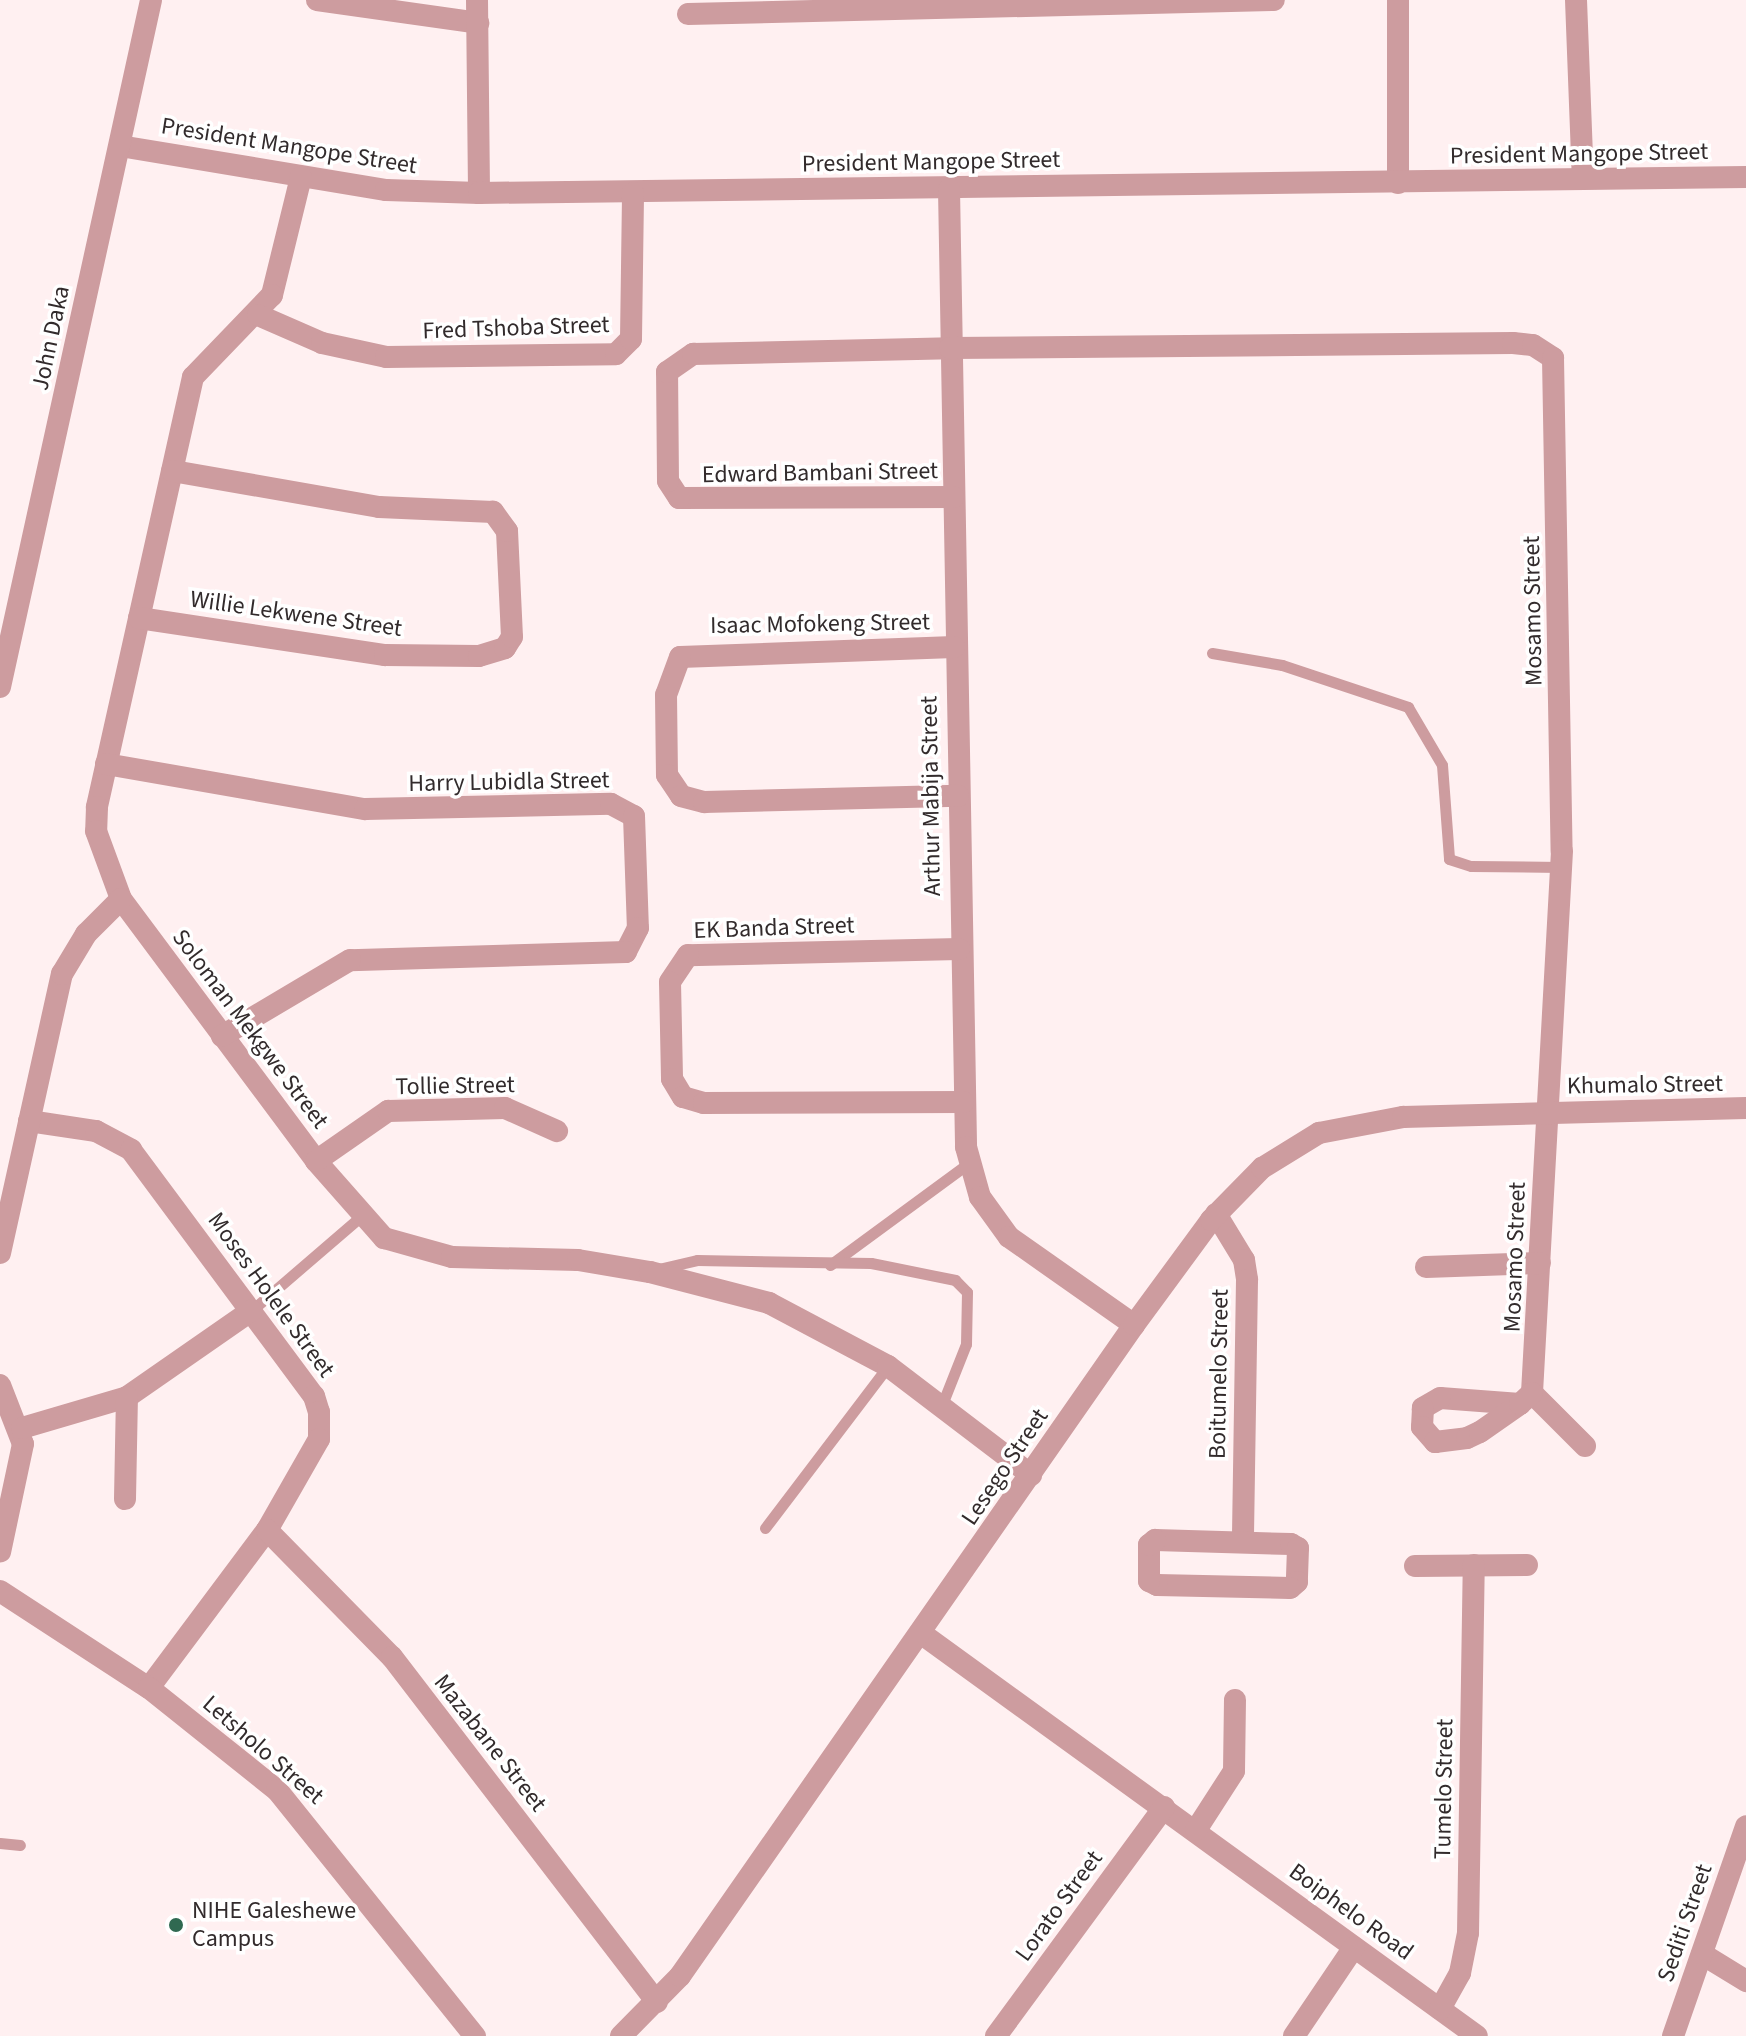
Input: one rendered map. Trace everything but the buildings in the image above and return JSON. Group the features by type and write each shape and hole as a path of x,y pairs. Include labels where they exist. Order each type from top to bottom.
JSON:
{"street":[{"name":"John Daka","path":"0,687 151,0"},
{"path":"317,0 478,11 479,193"},
{"path":"688,14 856,5 1274,0"},
{"path":"1398,0 1398,183"},
{"path":"1576,0 1583,179"},
{"name":"President Mangope Street","path":"120,146 301,177 479,193 1746,177"},
{"name":"Soloman Mekgwe Street","path":"301,177 279,277 258,315 200,363 172,471 106,764 96,831 121,899 360,1217 416,1251 650,1272 769,1303 888,1366 1031,1475"},
{"name":"Arthur Mabija Street","path":"949,189 959,949 963,1102 970,1162 980,1197 1009,1237 1134,1325"},
{"name":"Fred Tshoba Street","path":"258,315 322,343 386,357 616,354 631,339 633,193"},
{"name":"Mosamo Street","path":"950,348 1513,343 1546,350 1555,381 1562,867 1545,1113 1540,1263 1526,1399 1585,1446"},
{"name":"Edward Bambani Street","path":"950,348 693,354 676,360 664,385 668,481 679,498 953,497"},
{"name":"Willie Lekwene Street","path":"139,618 385,655 479,656 505,648 512,637 507,531 493,512 379,507 172,471"},
{"name":"Isaac Mofokeng Street","path":"954,647 680,657 666,695 667,775 681,796 704,802 958,796"},
{"name":"Harry Lubidla Street","path":"106,764 365,809 611,804 634,816 638,928 626,952 350,960 222,1036"},
{"path":"0,1253 62,974 86,934 121,899"},
{"name":"EK Banda Street","path":"959,949 688,955 670,982 672,1079 683,1097 704,1103 963,1102"},
{"name":"Tollie Street","path":"316,1161 388,1111 505,1108 557,1131"},
{"name":"Khumalo Street","path":"1545,1113 1746,1108"},
{"name":"Lesego Street","path":"621,2036 657,2002 922,1634 1134,1325 1216,1214 1262,1168 1319,1133 1403,1117 1545,1113"},
{"name":"Moses Holele Street","path":"29,1121 121,1141 252,1310 314,1396 320,1426 267,1530 149,1688"},
{"name":"Boitumelo Street","path":"1216,1214 1240,1251 1247,1280 1243,1542"},
{"path":"1426,1267 1540,1263"},
{"path":"22,1428 127,1397 252,1310"},
{"path":"0,1385 22,1428 0,1552"},
{"path":"125,1499 127,1397"},
{"name":"Mazabane Street","path":"267,1530 375,1637 657,2002"},
{"path":"1151,1541 1243,1542 1296,1545 1297,1582 1290,1588 1149,1581 1151,1541"},
{"name":"Tumelo Street","path":"1440,2009 1460,1973 1468,1933 1474,1565"},
{"path":"1415,1566 1527,1565"},
{"name":"Letsholo Street","path":"0,1591 149,1688 277,1790 319,1834 475,2036"},
{"name":"Boiphelo Road","path":"922,1634 1477,2036"},
{"path":"1196,1830 1234,1771 1235,1700"},
{"name":"Lorato Street","path":"996,2036 1164,1807"},
{"name":"Sediti Street","path":"1673,2036 1746,1826"},
{"path":"1294,2036 1354,1947"},
{"path":"1702,1954 1746,1981"}],"lane":[{"path":"1212,653 1282,665 1408,707 1442,765 1449,859 1471,866 1562,867"},
{"path":"830,1265 970,1162"},
{"path":"252,1310 360,1217"},
{"path":"650,1272 697,1260 830,1265 871,1263 964,1286 965,1353 941,1408"},
{"path":"765,1528 888,1366"},
{"path":"0,1843 20,1845"}],"place":[{"name":"NIHE Galeshewe Campus","path":"176,1925"}]}
